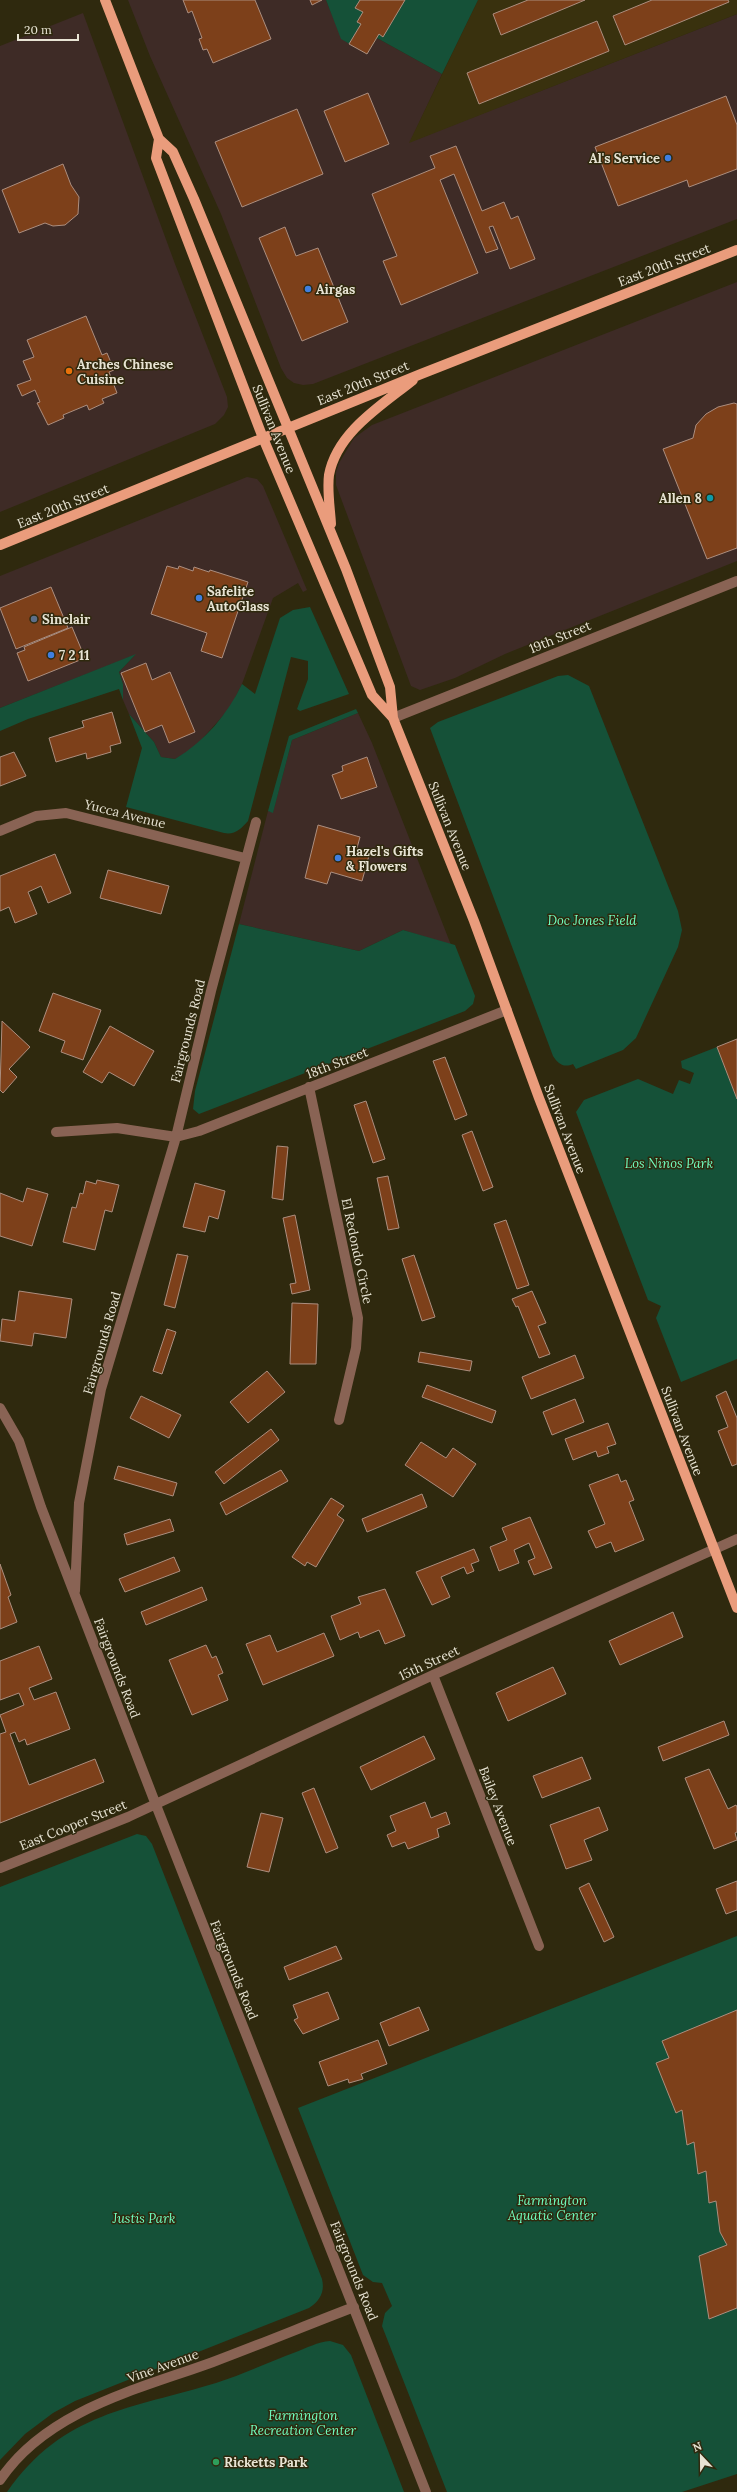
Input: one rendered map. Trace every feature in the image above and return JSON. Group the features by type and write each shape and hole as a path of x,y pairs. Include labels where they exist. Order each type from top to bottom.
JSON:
{"main road":[{"name":"Sullivan Avenue","path":"105,0 159,139 173,152 331,532 390,687 393,718 737,1608"},
{"name":"Sullivan Avenue","path":"159,139 156,158 263,438 372,695 393,718"},
{"name":"East 20th Street","path":"0,545 421,374 737,250"},
{"path":"331,532 330,473 343,444 365,419 421,374"}],"street":[{"name":"19th Street","path":"393,718 737,581"},
{"name":"Yucca Avenue","path":"0,831 36,816 66,814 245,858"},
{"name":"Fairgrounds Road","path":"256,822 245,858 176,1137 101,1389 79,1503 75,1595 426,2492"},
{"name":"18th Street","path":"176,1137 200,1131 507,1010"},
{"name":"El Redondo Circle","path":"309,1087 358,1318 356,1348 339,1420"},
{"path":"56,1132 117,1128 176,1137"},
{"path":"0,1408 19,1441 75,1595"},
{"name":"15th Street","path":"156,1805 433,1676 714,1548 737,1539"},
{"name":"Bailey Avenue","path":"433,1676 539,1946"},
{"name":"East Cooper Street","path":"0,1868 156,1805"},
{"name":"Vine Avenue","path":"0,2480 28,2448 76,2415 186,2370 354,2307"}],"shaded area":[{"path":"128,0 326,0 342,39 367,54 377,38 442,74 410,142 737,14 737,219 313,384 303,385 294,383 287,378 281,368 221,214 150,56"},
{"path":"478,0 737,0 737,14 409,143"},
{"path":"83,13 175,264 227,397 228,407 224,415 215,424 0,512 0,46"},
{"path":"737,282 737,561 505,654 455,678 420,690 411,686 336,485 336,472 339,463 354,438 372,425"},
{"path":"247,477 257,479 263,486 307,590 303,592 298,583 273,598 242,684 230,708 193,749 175,759 161,757 154,742 129,714 123,700 123,684 119,672 135,655 0,708 0,576"},
{"path":"358,713 372,743 451,945 403,930 359,951 239,924 268,811 273,812 292,740"}],"green space":[{"path":"326,0 478,0 442,74 377,38 367,54 341,39"},
{"path":"310,607 349,694 300,711 297,709 308,679 308,661 291,657 248,821 235,832 224,833 126,807 142,748 129,714 154,742 161,757 175,759 196,744 214,726 222,717 242,684 255,694 280,618 293,610"},
{"path":"136,654 119,672 123,684 123,700 119,689 28,719 0,731 0,708"},
{"name":"Doc Jones Field","path":"568,675 589,686 678,911 682,930 678,947 636,1038 623,1050 576,1069 573,1064 567,1066 564,1065 557,1061 553,1056 430,728 438,722 558,676"},
{"path":"356,709 358,713 292,740 273,813 268,811 289,736"},
{"path":"239,924 359,951 403,930 455,945 475,996 473,1004 465,1011 199,1114 193,1109 195,1091"},
{"name":"Los Ninos Park","path":"717,1047 737,1099 737,1359 681,1382 656,1318 661,1306 648,1300 576,1112 584,1100 638,1079 673,1094 679,1080 690,1084 694,1073 682,1068 681,1061"},
{"name":"Justis Park","path":"137,1834 146,1836 152,1844 322,2279 323,2288 319,2299 309,2308 75,2401 53,2413 25,2434 0,2460 0,1887"},
{"name":"Farmington Aquatic Center","path":"737,1936 737,2474 682,2492 447,2492 382,2326 385,2313 392,2306 382,2283 373,2282 363,2275 298,2108"},
{"name":"Farmington Recreation Center","path":"330,2341 343,2345 351,2355 404,2492 7,2492 29,2465 52,2444 76,2429 101,2417 216,2383 312,2345"}],"building":[{"path":"183,0 255,0 271,39 213,63 207,49 203,50 199,39 202,38 192,11 188,13"},
{"path":"310,0 322,0 312,5"},
{"path":"360,0 405,0 383,37 379,34 367,54 349,44 361,24 357,22 363,12 355,8"},
{"path":"528,0 585,0 501,35 493,14"},
{"path":"652,0 728,0 729,2 625,45 613,16"},
{"path":"597,21 609,51 479,104 467,73"},
{"path":"368,93 389,144 345,162 324,111"},
{"name":"Al's Service","path":"726,96 737,125 737,169 689,187 687,180 618,206 595,147"},
{"path":"297,109 323,174 242,207 215,142"},
{"path":"456,146 482,211 504,202 511,219 518,216 535,259 510,269 493,226 489,227 498,249 486,253 454,174 440,180 478,273 401,305 383,261 397,256 372,194 435,168 430,156"},
{"path":"63,164 71,185 79,197 78,214 65,225 53,226 45,223 19,233 2,190"},
{"name":"Airgas","path":"285,227 296,256 318,248 348,322 302,341 259,238"},
{"name":"Arches Chinese Cuisine","path":"86,316 102,355 107,353 114,370 109,372 117,393 102,399 104,403 89,410 87,405 63,415 64,418 48,425 37,403 40,402 35,390 22,396 17,385 31,380 23,361 34,357 27,340"},
{"name":"Allen 8","path":"734,403 737,404 737,548 707,559 663,449 693,438 696,425 706,414 718,407"},
{"name":"Safelite AutoGlass","path":"167,566 178,569 179,566 193,571 194,567 209,572 210,570 248,582 222,658 201,651 207,633 151,614"},
{"name":"Sinclair","path":"51,587 68,628 16,649 0,608"},
{"name":"7 2 11","path":"72,627 85,658 28,681 17,653 25,650 24,647"},
{"path":"146,663 152,680 170,672 195,732 169,743 162,725 145,732 121,673"},
{"path":"112,712 121,743 110,746 111,752 87,759 86,753 56,762 49,738 84,727 82,721"},
{"path":"14,752 26,776 0,786 0,757"},
{"path":"367,757 377,787 341,799 332,775 343,771 342,766"},
{"name":"Hazel's Gifts & Flowers","path":"318,825 360,837 357,848 370,852 362,881 331,872 327,884 305,878"},
{"path":"55,854 71,893 48,903 41,886 28,892 37,914 15,923 9,907 0,911 0,876"},
{"path":"108,870 169,886 161,914 100,898"},
{"path":"53,993 101,1010 83,1060 61,1052 65,1041 39,1031"},
{"path":"2,1021 30,1047 9,1069 17,1077 3,1093 0,1090"},
{"path":"110,1026 154,1051 134,1086 109,1072 102,1083 83,1072"},
{"path":"737,1039 737,1099 717,1047"},
{"path":"445,1057 467,1115 455,1120 433,1061"},
{"path":"366,1101 385,1159 373,1163 354,1105"},
{"path":"472,1131 493,1187 483,1191 462,1135"},
{"path":"277,1146 288,1147 283,1200 272,1198"},
{"path":"388,1176 399,1228 388,1230 377,1178"},
{"path":"97,1180 119,1185 112,1212 105,1210 95,1250 63,1242 72,1207 76,1208 80,1193 83,1194 86,1181 96,1184"},
{"path":"195,1183 225,1191 218,1219 209,1216 205,1232 183,1227"},
{"path":"27,1188 48,1194 32,1246 0,1236 0,1193 23,1202"},
{"path":"295,1215 310,1290 292,1294 290,1284 296,1283 283,1218"},
{"path":"506,1220 529,1285 517,1289 494,1224"},
{"path":"177,1254 188,1256 175,1308 164,1305"},
{"path":"414,1255 435,1317 422,1321 402,1259"},
{"path":"19,1291 72,1299 66,1338 34,1333 32,1346 0,1341 2,1319 15,1321"},
{"path":"532,1291 546,1323 538,1326 550,1354 539,1358 518,1306 516,1307 512,1299"},
{"path":"292,1303 318,1304 316,1364 290,1364"},
{"path":"167,1329 176,1332 162,1374 153,1371"},
{"path":"420,1352 472,1361 470,1371 418,1362"},
{"path":"575,1355 584,1378 531,1399 522,1377"},
{"path":"267,1371 285,1392 248,1423 230,1402"},
{"path":"427,1385 496,1411 492,1423 422,1397"},
{"path":"726,1391 737,1418 737,1464 732,1466 718,1431 728,1427 716,1396"},
{"path":"141,1396 181,1415 169,1438 130,1418"},
{"path":"575,1399 584,1422 552,1435 543,1412"},
{"path":"608,1423 616,1444 607,1447 609,1453 598,1457 596,1451 573,1460 565,1439"},
{"path":"271,1429 279,1440 224,1484 215,1472"},
{"path":"421,1442 446,1458 453,1448 476,1464 453,1497 405,1465"},
{"path":"118,1466 177,1483 173,1496 114,1479"},
{"path":"281,1470 288,1481 226,1515 220,1503"},
{"path":"618,1474 621,1482 626,1480 634,1500 629,1502 644,1540 615,1552 611,1542 596,1548 588,1531 605,1524 589,1485"},
{"path":"422,1494 427,1507 367,1532 362,1519"},
{"path":"331,1498 344,1506 337,1515 344,1520 316,1567 307,1562 305,1566 292,1557"},
{"path":"530,1517 552,1568 534,1575 528,1561 535,1558 529,1543 514,1550 519,1563 499,1571 490,1547 507,1540 502,1528"},
{"path":"170,1519 174,1531 127,1545 124,1534"},
{"path":"474,1549 479,1561 471,1564 474,1571 467,1574 464,1567 441,1577 450,1597 432,1605 416,1572"},
{"path":"174,1557 180,1571 125,1592 119,1579"},
{"path":"0,1564 11,1595 8,1597 17,1622 0,1629"},
{"path":"202,1587 207,1600 146,1625 141,1612"},
{"path":"385,1589 405,1636 385,1644 379,1630 360,1638 358,1632 340,1640 331,1616 361,1604 358,1597"},
{"path":"673,1612 683,1637 620,1665 609,1641"},
{"path":"324,1633 334,1656 263,1685 246,1644 270,1635 277,1652"},
{"path":"206,1645 212,1658 216,1656 223,1673 218,1675 228,1700 192,1715 169,1660"},
{"path":"39,1646 52,1679 29,1688 34,1700 56,1692 70,1729 27,1745 25,1739 19,1742 15,1732 10,1734 29,1785 95,1759 104,1782 0,1823 0,1734 6,1732 0,1715 24,1705 19,1693 0,1700 0,1661"},
{"path":"553,1667 566,1694 508,1721 496,1693"},
{"path":"724,1721 729,1735 663,1761 658,1747"},
{"path":"424,1736 435,1759 371,1790 360,1767"},
{"path":"582,1757 591,1779 542,1798 533,1776"},
{"path":"709,1769 728,1809 736,1805 737,1807 737,1832 735,1833 737,1840 714,1849 685,1778"},
{"path":"314,1788 338,1848 326,1853 302,1793"},
{"path":"425,1802 431,1818 446,1812 450,1824 437,1829 439,1837 408,1849 405,1842 392,1847 387,1835 396,1831 390,1816"},
{"path":"599,1807 608,1830 584,1840 592,1860 566,1869 550,1825"},
{"path":"261,1813 283,1818 269,1872 247,1867"},
{"path":"737,1881 737,1910 726,1914 716,1889"},
{"path":"589,1883 614,1937 604,1942 579,1888"},
{"path":"336,1946 342,1959 289,1980 284,1967"},
{"path":"328,1992 339,2019 303,2034 294,2020 298,2018 293,2005"},
{"path":"419,2007 429,2030 389,2046 380,2023"},
{"path":"737,2010 737,2308 709,2319 699,2256 727,2245 720,2232 716,2201 709,2203 706,2171 698,2174 694,2142 687,2145 682,2110 676,2113 656,2063 669,2058 662,2041"},
{"path":"378,2040 387,2064 361,2074 363,2079 349,2083 348,2079 328,2086 319,2062"}],"place":[{"name":"Al's Service","path":"668,158"},
{"name":"Airgas","path":"308,289"},
{"name":"Arches Chinese Cuisine","path":"69,371"},
{"name":"Allen 8","path":"710,498"},
{"name":"Safelite AutoGlass","path":"199,598"},
{"name":"Sinclair","path":"34,619"},
{"name":"7 2 11","path":"51,655"},
{"name":"Hazel's Gifts & Flowers","path":"338,858"},
{"name":"Ricketts Park","path":"216,2462"}]}
